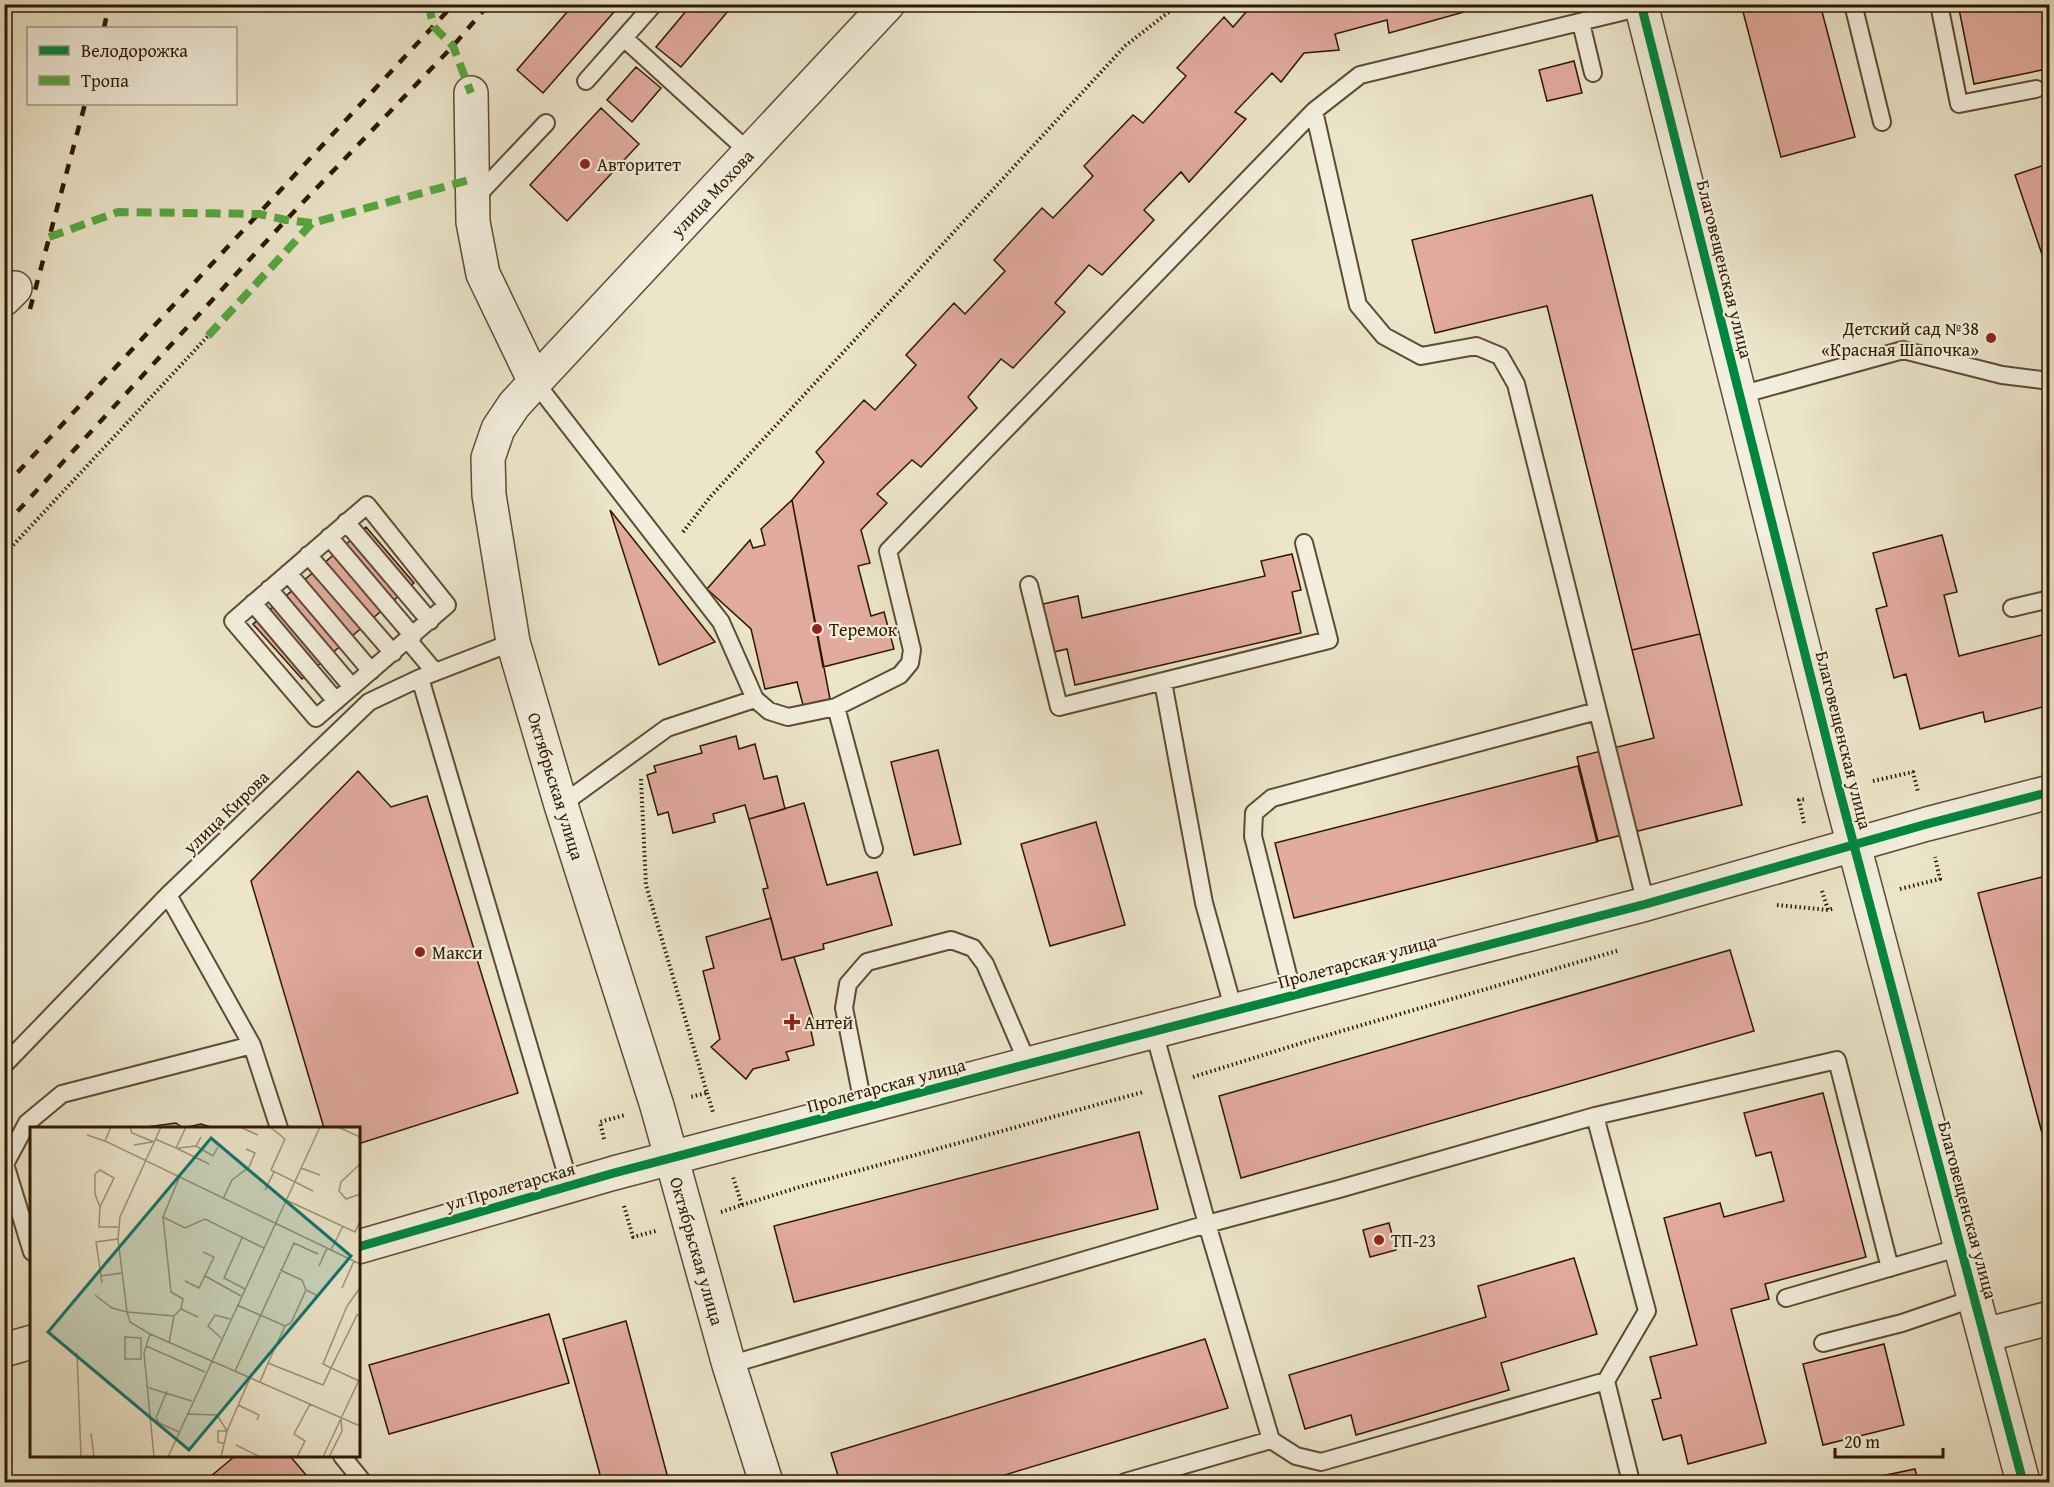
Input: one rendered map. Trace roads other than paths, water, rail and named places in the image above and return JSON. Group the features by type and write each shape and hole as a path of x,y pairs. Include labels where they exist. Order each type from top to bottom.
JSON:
{"street":[{"name":"улица Мохова","path":"535,382 888,4"},
{"name":"Благовещенская улица","path":"1642,6 1854,846 2023,1482"},
{"path":"471,93 473,222 483,273 535,382"},
{"name":"Октябрьская улица","path":"535,382 514,405 498,429 488,458 489,495 513,642 561,805 657,1106 729,1365 766,1482"},
{"name":"Пролетарская улица","path":"671,1158 1646,904 1927,824 2049,792"},
{"name":"ул Пролетарская","path":"360,1247 671,1158"},
{"path":"1985,1335 2049,1318"},
{"path":"4,1350 30,1343"}],"lane":[{"path":"586,81 654,4"},
{"path":"1853,4 1882,122"},
{"path":"1939,4 1959,104 2036,90"},
{"path":"535,382 721,622 755,699 769,711 788,717 836,707 900,675 910,663 912,650 888,551 1314,111 1360,75 1581,23 1642,6"},
{"path":"1581,23 1593,73"},
{"path":"624,38 750,153"},
{"path":"1314,111 1358,305 1384,336 1421,356 1476,345 1500,356 1516,384 1646,904"},
{"path":"473,200 546,123"},
{"path":"1740,395 1903,350 2002,375 2049,381"},
{"path":"367,505 447,605 316,718 233,621 346,522 367,505"},
{"path":"346,522 430,621"},
{"path":"329,537 410,638 427,675 570,1186"},
{"path":"1029,585 1059,707 1329,640 1304,543"},
{"path":"308,555 393,653"},
{"path":"288,573 371,671"},
{"path":"269,589 369,702"},
{"path":"2012,608 2049,599"},
{"path":"253,603 336,701"},
{"name":"улица Кирова","path":"4,1065 168,895 369,702 427,675 513,642"},
{"path":"1163,682 1204,903 1234,1011"},
{"path":"561,805 667,728 755,699"},
{"path":"836,707 874,849"},
{"path":"1293,995 1253,836 1254,813 1272,798 1597,711"},
{"path":"168,895 252,1045 279,1127"},
{"path":"864,1109 844,1008 848,984 867,962 951,940 972,948 985,964 1028,1064"},
{"path":"1154,1032 1207,1224 1271,1440 1296,1456 1321,1462 1606,1381 1647,1311 1595,1116"},
{"path":"30,1245 5,1164 27,1123 62,1094 252,1045"},
{"path":"729,1365 1207,1224 1595,1116 1837,1060 1890,1268"},
{"path":"1786,1298 1961,1247"},
{"path":"1824,1343 1902,1323 1975,1298"},
{"path":"1606,1381 1631,1482"},
{"path":"1125,1482 1271,1440"},
{"path":"344,1457 363,1482"}],"railway":[{"path":"104,27 109,4"},
{"path":"4,487 454,4"},
{"path":"4,526 286,220 453,46 489,4"},
{"path":"30,309 85,105"}],"place":[{"name":"Авторитет","path":"585,164"},
{"name":"Детский сад №38 «Красная Шапочка»","path":"1991,338"},
{"name":"Теремок","path":"817,629"},
{"name":"Макси","path":"420,952"},
{"name":"Антей","path":"792,1022"},
{"name":"ТП-23","path":"1379,1240"}]}
